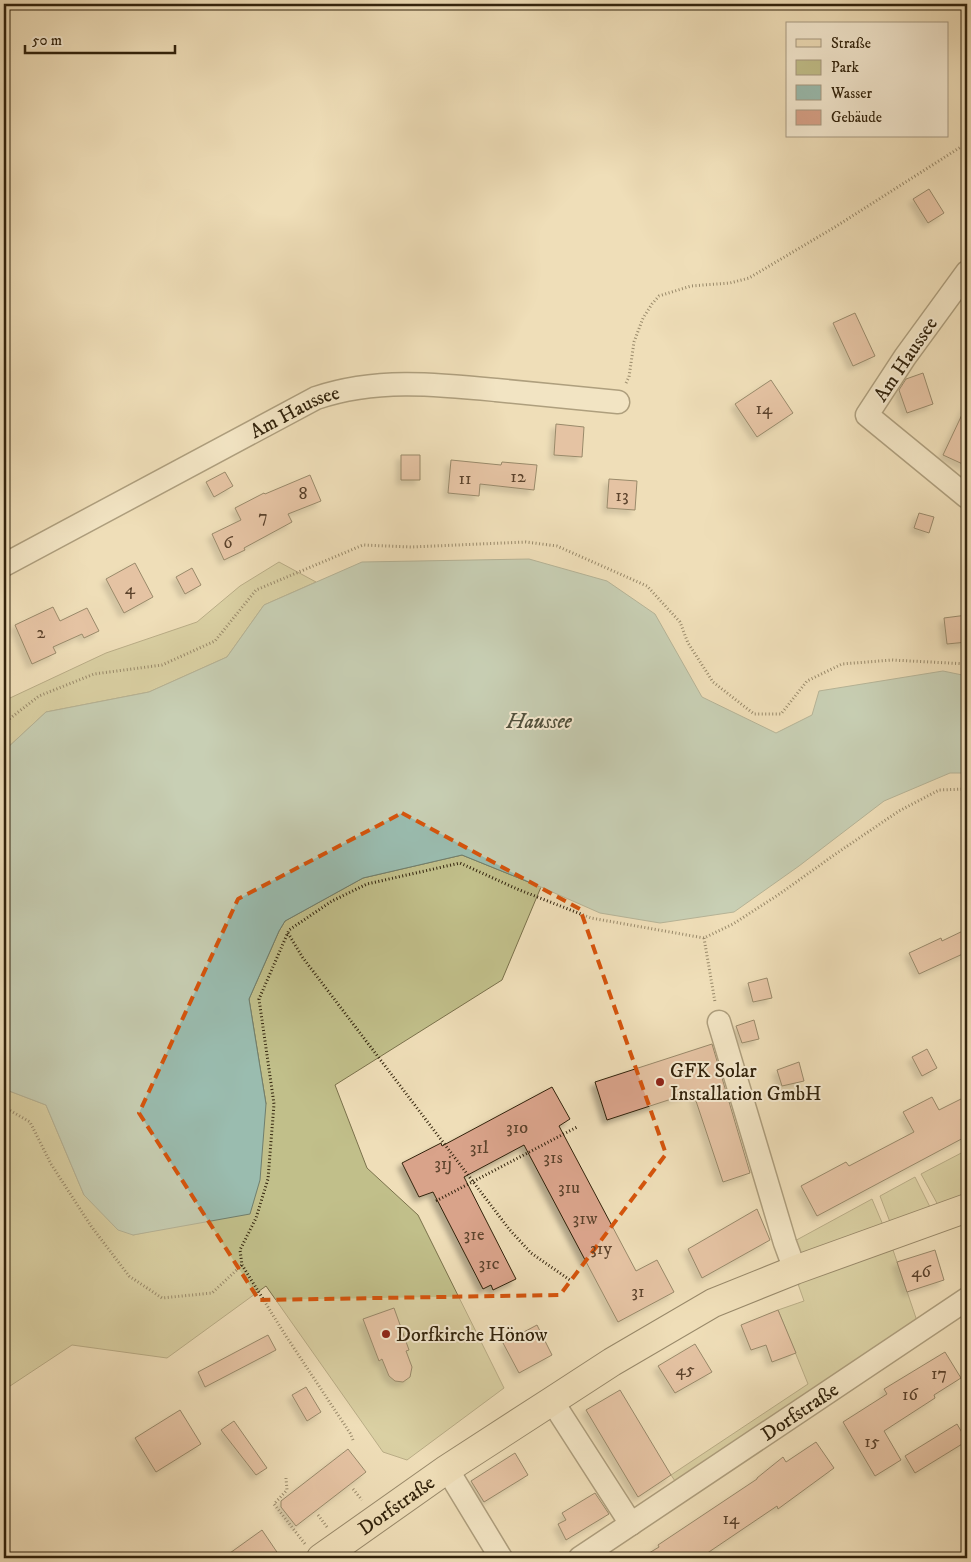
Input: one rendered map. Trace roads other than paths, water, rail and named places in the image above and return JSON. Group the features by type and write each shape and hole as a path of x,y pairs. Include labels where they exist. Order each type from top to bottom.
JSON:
{"main road":[{"name":"Dorfstraße","path":"314,1552 447,1469 612,1362 712,1303 795,1270 966,1211"}],"street":[{"name":"Am Haussee","path":"967,272 905,357 867,415 967,497"},
{"name":"Am Haussee","path":"4,565 316,398 333,392 362,386 419,384 618,402"},
{"path":"719,1022 785,1243 795,1270"},
{"name":"Dorfstraße","path":"580,1558 967,1299"},
{"path":"552,1401 631,1524"},
{"name":"Dorfstraße","path":"447,1469 501,1558"}],"water":[{"name":"Haussee","path":"529,559 607,581 655,614 702,697 776,733 812,715 819,691 943,671 967,676 967,773 950,773 884,801 799,866 734,912 660,923 600,913 462,855 363,878 285,921 249,999 266,1104 260,1180 250,1214 133,1235 118,1230 84,1195 46,1105 4,1089 4,751 46,712 149,692 227,657 264,605 362,562"}],"place":[{"name":"GFK Solar Installation GmbH","path":"660,1082"},
{"name":"Dorfkirche Hönow","path":"386,1334"}]}
